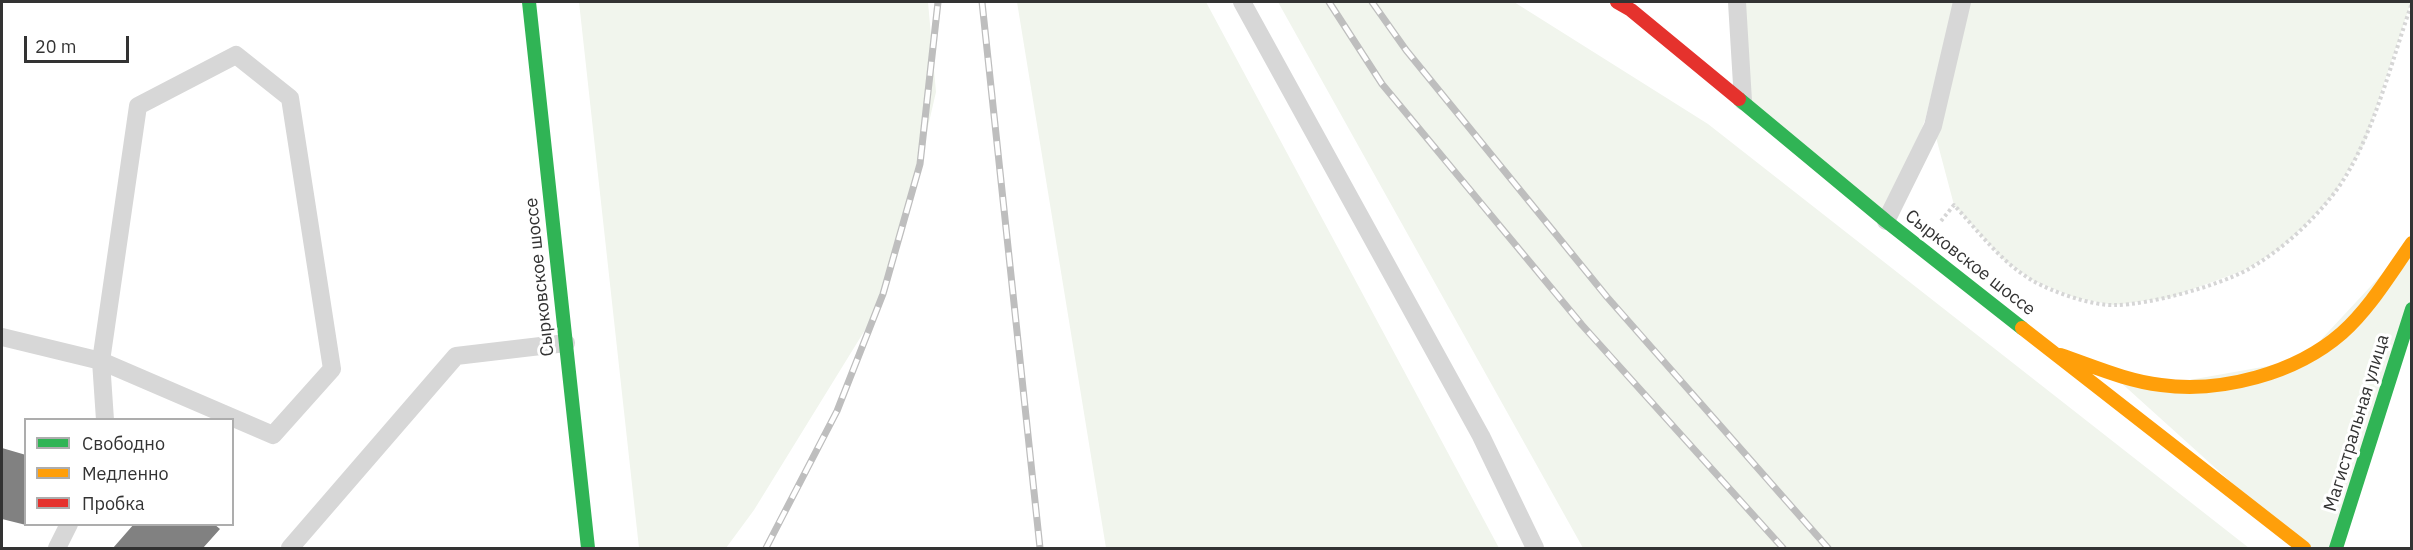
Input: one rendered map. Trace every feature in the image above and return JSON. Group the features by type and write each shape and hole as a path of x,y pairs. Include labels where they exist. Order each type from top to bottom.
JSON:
{"main road":[{"name":"Сырковское шоссе","path":"529,2 588,549"},
{"name":"Сырковское шоссе","path":"1625,4 1886,221 2304,549"},
{"name":"Магистральная улица","path":"2056,354 2162,385 2197,386 2241,380 2269,373 2302,360 2342,333 2378,291 2412,243"},
{"name":"Магистральная улица","path":"2336,549 2412,309"}],"lane":[{"path":"1242,2 1481,436 1535,549"},
{"path":"1737,2 1743,101"},
{"path":"1886,221 1933,126 1962,2"},
{"path":"105,418 101,361 138,106 236,55 290,98 332,369 273,435 234,418"},
{"path":"2,338 101,361 233,418"},
{"path":"291,549 456,356 566,343"},
{"path":"57,549 68,526"}],"path":[{"path":"1920,247 1954,205 2004,260 2034,282 2076,298 2114,305 2171,297 2245,270 2280,248 2333,195 2364,144 2412,3"}],"shaded area":[{"path":"579,2 928,2 936,92 907,217 873,317 754,510 726,548 639,548"},
{"path":"1017,2 1206,2 1499,548 1106,548"},
{"path":"1278,2 1514,2 1708,124 2249,548 1583,548"},
{"path":"1737,2 1955,2 1925,120 1886,221 1743,101"},
{"path":"1962,2 2411,2 2364,144 2333,195 2303,227 2280,248 2245,270 2171,297 2114,305 2076,298 2034,281 2004,260 1954,205 1933,126"},
{"path":"2411,243 2411,309 2336,548 2304,548 2108,371 2161,385 2302,360"}],"building":[{"path":"2,448 24,454 24,524 2,519"},
{"path":"132,526 216,526 220,529 203,548 113,548"}],"railway":[{"path":"766,548 837,411 883,294 920,164 938,2"},
{"path":"982,2 1040,548"},
{"path":"1329,2 1382,84 1582,325 1783,548"},
{"path":"1372,2 1406,50 1607,297 1828,548"}],"traffic: fast":[{"path":"529,2 588,548"},
{"path":"1739,99 1886,221 2022,328"},
{"path":"2336,548 2412,309"}],"traffic: slow":[{"path":"2060,355 2122,377 2184,387 2232,383 2280,370 2302,360 2342,333 2371,302 2412,243"},
{"path":"2022,328 2304,548"}],"traffic: jam":[{"path":"1617,2 1631,10 1739,99"}]}
